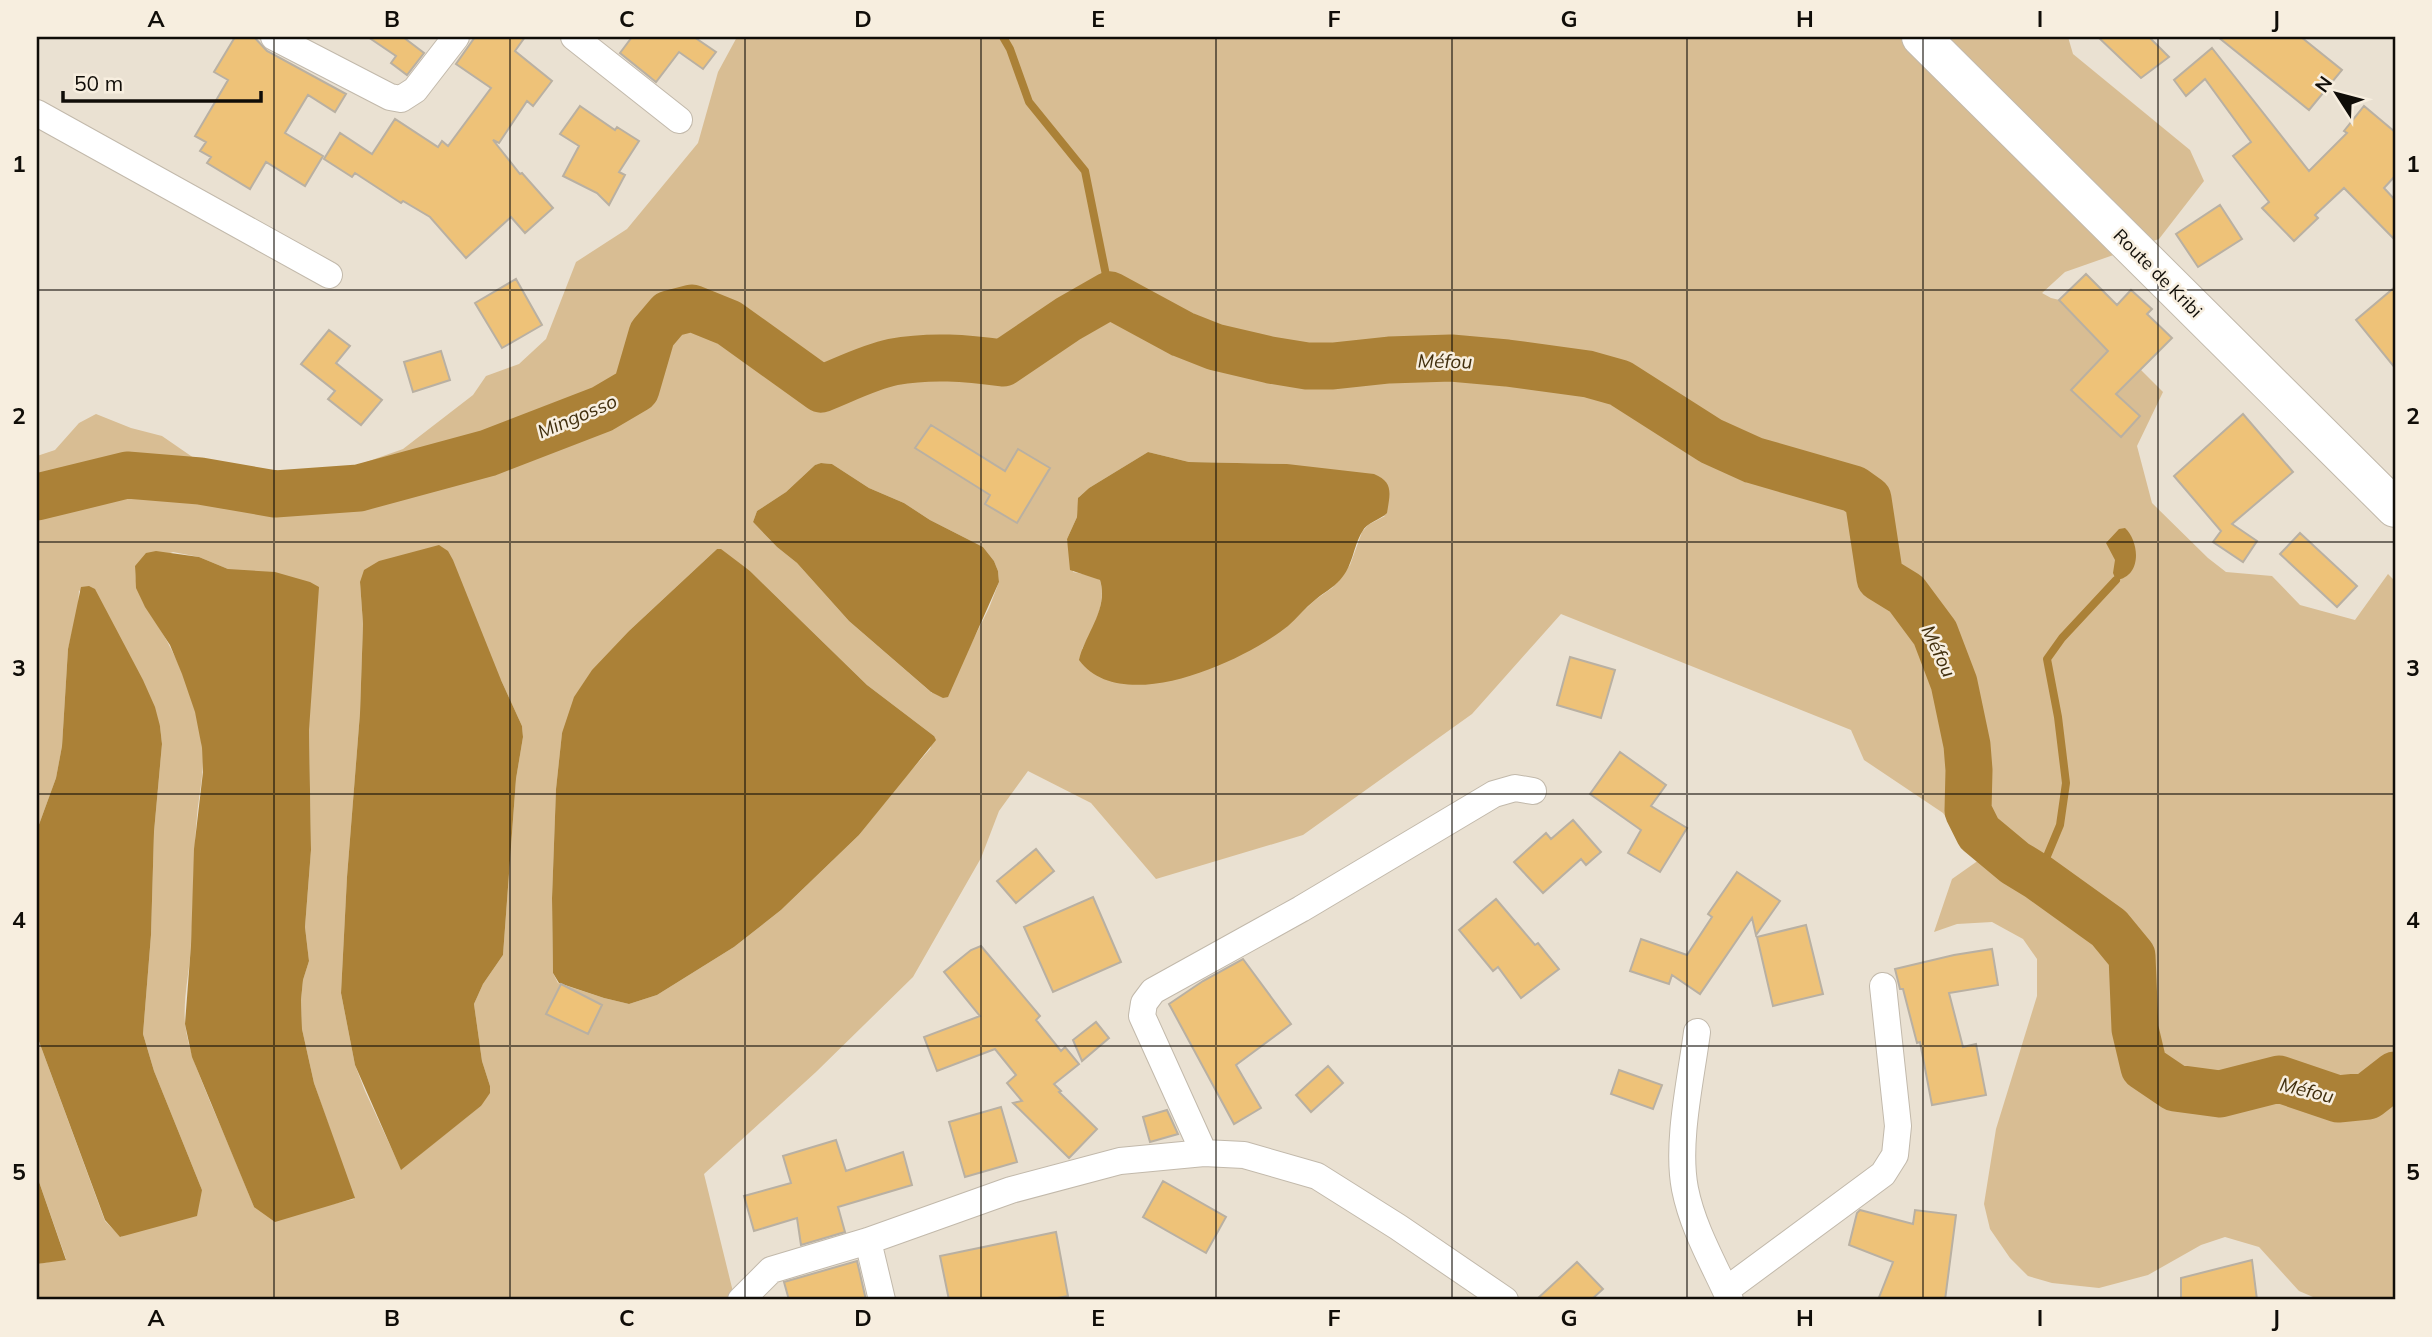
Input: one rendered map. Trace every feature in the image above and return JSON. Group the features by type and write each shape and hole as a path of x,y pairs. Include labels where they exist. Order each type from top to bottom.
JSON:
{"main road":[{"name":"Route de Kribi","path":"1921,37 2395,508"}],"street":[{"path":"274,37 390,97 401,99 415,90 456,37"},
{"path":"574,37 679,120"},
{"path":"37,113 329,275"},
{"path":"1204,1153 1142,1016 1143,1003 1153,991 1301,909 1494,794 1515,788 1533,791"},
{"path":"1697,1032 1683,1138 1685,1188 1704,1247 1728,1295 1883,1174 1895,1155 1898,1126 1883,986"},
{"path":"741,1300 771,1270 867,1241 1011,1191 1120,1161 1204,1153 1244,1155 1317,1176 1398,1227 1471,1291 1505,1300"},
{"path":"867,1241 882,1300"}],"shaded area":[{"path":"737,37 2068,37 2073,54 2190,150 2204,181 2159,239 2065,272 2042,293 2068,302 2105,334 2163,392 2137,446 2152,503 2226,572 2272,576 2300,605 2355,620 2388,574 2395,581 2395,1300 2320,1300 2299,1291 2259,1247 2225,1237 2201,1245 2148,1275 2099,1288 2052,1283 2028,1276 2010,1258 1990,1229 1984,1204 1996,1129 2037,996 2037,959 2023,939 1992,922 1957,924 1934,932 1952,879 1979,860 1970,852 1943,813 1864,760 1851,730 1561,614 1472,714 1303,835 1156,879 1091,803 1028,771 999,811 981,858 913,977 816,1072 704,1174 735,1300 37,1300 37,1264 66,1259 37,1176 37,1036 105,1221 121,1237 202,1190 154,1071 143,1034 151,935 154,832 162,744 160,726 79,590 78,608 68,649 62,746 56,778 37,830 37,456 55,450 79,423 96,414 131,428 162,436 220,476 321,478 403,449 473,395 486,376 519,364 546,339 576,262 627,229 698,143 718,72","holes":["1148,452 1189,462 1287,464 1385,516 1368,525 1362,532 1350,565 1332,588 1287,626 1082,649 1098,616 1102,589 1100,580 1073,572 1067,539 1077,517 1079,497","832,464 869,488 904,503 930,520 983,547 994,561 999,582 989,608 966,654 932,693 849,621 797,563 753,522 757,511 786,492 815,465","717,549 750,571 867,685 934,736 930,749 859,835 781,910 734,947 657,995 629,1004 558,983 553,973 552,898 556,789 562,733 630,630","173,552 199,557 228,569 309,730 311,850 305,927 309,961 303,980 302,1029 314,1083 354,1199 329,1205 254,1207 195,1065 185,1013 203,757 191,696 164,636 142,600 135,566","360,582 501,680 522,726 523,737 516,779 503,955 483,984 474,1004 482,1061 490,1086 481,1106 401,1169 355,1065 341,993 360,713 363,624"]},
{"path":"1148,452 1189,462 1287,464 1374,474 1388,485 1387,513 1364,529 1348,569 1340,580 1268,640 1214,667 1183,678 1152,684 1124,684 1099,677 1079,660 1099,611 1102,591 1100,580 1070,570 1067,539 1077,517 1078,498 1089,488"},
{"path":"832,464 869,488 904,503 930,520 983,547 994,561 999,582 948,697 943,698 931,692 849,621 797,563 753,522 757,511 786,492 815,465"},
{"path":"2125,528 2134,542 2136,558 2130,573 2116,580 2113,573 2115,560 2106,543 2119,529"},
{"path":"439,545 448,551 453,560 522,726 523,737 516,779 503,955 483,984 474,1004 482,1061 490,1093 481,1106 401,1170 355,1065 341,993 360,713 363,624 360,582 364,570 379,561"},
{"path":"717,549 721,549 750,571 867,685 936,740 859,835 781,910 734,947 657,995 629,1004 559,983 553,973 552,898 556,789 562,733 574,697 592,670 630,630"},
{"path":"156,551 199,557 228,569 275,572 319,587 309,730 311,850 305,927 309,961 303,980 302,1029 314,1083 355,1198 275,1222 254,1207 192,1057 185,1024 194,849 203,772 202,748 195,712 182,674 170,645 136,588 135,566 146,553"},
{"path":"89,586 95,589 143,680 160,726 162,744 154,832 151,935 143,1034 154,1071 202,1190 197,1216 120,1237 105,1220 37,1036 37,830 56,778 62,746 68,649 81,587"},
{"path":"37,1176 66,1260 37,1264"}],"building":[{"path":"235,37 254,37 267,51 346,94 335,112 308,95 285,133 323,156 305,186 266,162 250,189 207,163 211,157 200,151 206,142 195,136 228,80 214,72"},
{"path":"368,37 403,37 424,53 407,75 391,63 396,56"},
{"path":"475,37 525,37 515,51 552,81 533,106 527,101 499,143 493,140 520,174 522,173 553,208 525,233 511,217 466,258 430,217 403,201 401,203 355,173 352,177 324,159 340,133 372,154 395,119 438,147 442,141 448,146 491,88 456,64"},
{"path":"632,37 694,37 716,52 703,69 679,52 656,82 620,53"},
{"path":"2098,37 2149,37 2169,57 2141,78"},
{"path":"2218,37 2301,37 2342,70 2309,110"},
{"path":"2212,48 2309,171 2347,133 2344,131 2364,106 2395,132 2395,176 2384,188 2395,200 2395,240 2344,188 2315,215 2318,218 2294,241 2262,208 2269,202 2233,156 2251,142 2205,79 2186,96 2174,80"},
{"path":"580,106 615,130 617,127 639,141 619,172 625,175 609,205 597,193 563,176 579,146 560,134"},
{"path":"2220,205 2242,239 2198,267 2176,234"},
{"path":"2086,274 2117,305 2131,290 2152,309 2147,314 2172,338 2116,394 2140,416 2121,437 2071,390 2108,351 2059,300"},
{"path":"516,279 542,325 502,348 475,303"},
{"path":"2395,287 2395,368 2356,320"},
{"path":"329,330 350,346 336,363 382,400 361,425 328,399 335,391 301,364"},
{"path":"441,351 450,380 413,392 404,362"},
{"path":"2243,414 2293,472 2232,524 2257,541 2243,562 2213,542 2221,531 2174,476"},
{"path":"931,425 1005,471 1018,449 1050,468 1017,523 985,504 990,495 915,448"},
{"path":"2300,533 2357,586 2337,607 2280,554"},
{"path":"1570,657 1615,670 1601,718 1557,705"},
{"path":"1620,752 1666,785 1651,806 1687,828 1660,872 1628,853 1641,830 1590,794"},
{"path":"1573,820 1601,852 1586,865 1581,859 1543,893 1514,862 1546,833 1551,839"},
{"path":"1036,849 1054,871 1016,903 997,881"},
{"path":"1737,872 1780,901 1756,935 1752,918 1700,994 1672,975 1669,984 1630,971 1641,939 1687,955 1712,917 1708,914"},
{"path":"1093,897 1121,962 1053,992 1024,927"},
{"path":"1496,899 1559,969 1521,998 1498,967 1493,971 1459,930"},
{"path":"1806,925 1823,994 1773,1006 1757,937"},
{"path":"981,946 1040,1016 1036,1020 1061,1051 1065,1047 1079,1064 1054,1084 1097,1129 1069,1158 1013,1103 1022,1101 1007,1083 1016,1075 995,1049 937,1071 924,1037 980,1016 944,972 971,950"},
{"path":"1992,949 1998,985 1949,993 1963,1047 1976,1044 1986,1095 1932,1105 1920,1042 1917,1043 1895,969"},
{"path":"1243,959 1291,1024 1236,1065 1261,1108 1234,1124 1169,1004"},
{"path":"561,984 602,1005 588,1034 546,1014"},
{"path":"1096,1022 1109,1038 1082,1061 1073,1040"},
{"path":"1328,1066 1343,1083 1311,1112 1296,1095"},
{"path":"1619,1070 1662,1085 1653,1109 1611,1094"},
{"path":"1001,1107 1017,1162 965,1177 949,1122"},
{"path":"1167,1110 1178,1134 1150,1142 1143,1117"},
{"path":"836,1140 846,1171 903,1152 912,1185 838,1207 845,1232 801,1245 797,1218 754,1231 744,1196 791,1183 783,1156"},
{"path":"1163,1181 1226,1217 1206,1253 1143,1217"},
{"path":"1860,1210 1913,1224 1915,1210 1956,1215 1945,1300 1878,1300 1893,1262 1849,1245"},
{"path":"1056,1232 1068,1296 1048,1300 949,1300 940,1256"},
{"path":"2252,1260 2257,1300 2181,1300 2181,1278"},
{"path":"857,1261 866,1300 789,1300 784,1282"},
{"path":"1577,1262 1603,1289 1591,1300 1536,1300"}],"waterway":[{"path":"1003,37 1029,102 1085,171 1110,295"},
{"name":"Méfou","path":"37,497 127,475 200,481 275,494 359,488 488,453 602,409 636,389 652,334 669,314 692,308 729,323 821,389 893,362 948,358 1003,363 1068,319 1110,295 1182,334 1215,347 1270,360 1307,366 1333,366 1389,360 1451,358 1588,374 1620,383 1711,441 1753,460 1854,489 1868,499 1880,578 1906,594 1935,633 1954,683 1967,745 1968,811 1979,833 2015,863 2109,928 2132,956 2135,1029 2144,1067 2175,1088 2220,1094 2279,1079 2338,1099 2368,1096 2395,1075"},
{"path":"2045,861 2060,825 2066,783 2047,659 2062,638 2116,580"}],"water label":[{"name":"Mingosso","path":"577,416"}]}
